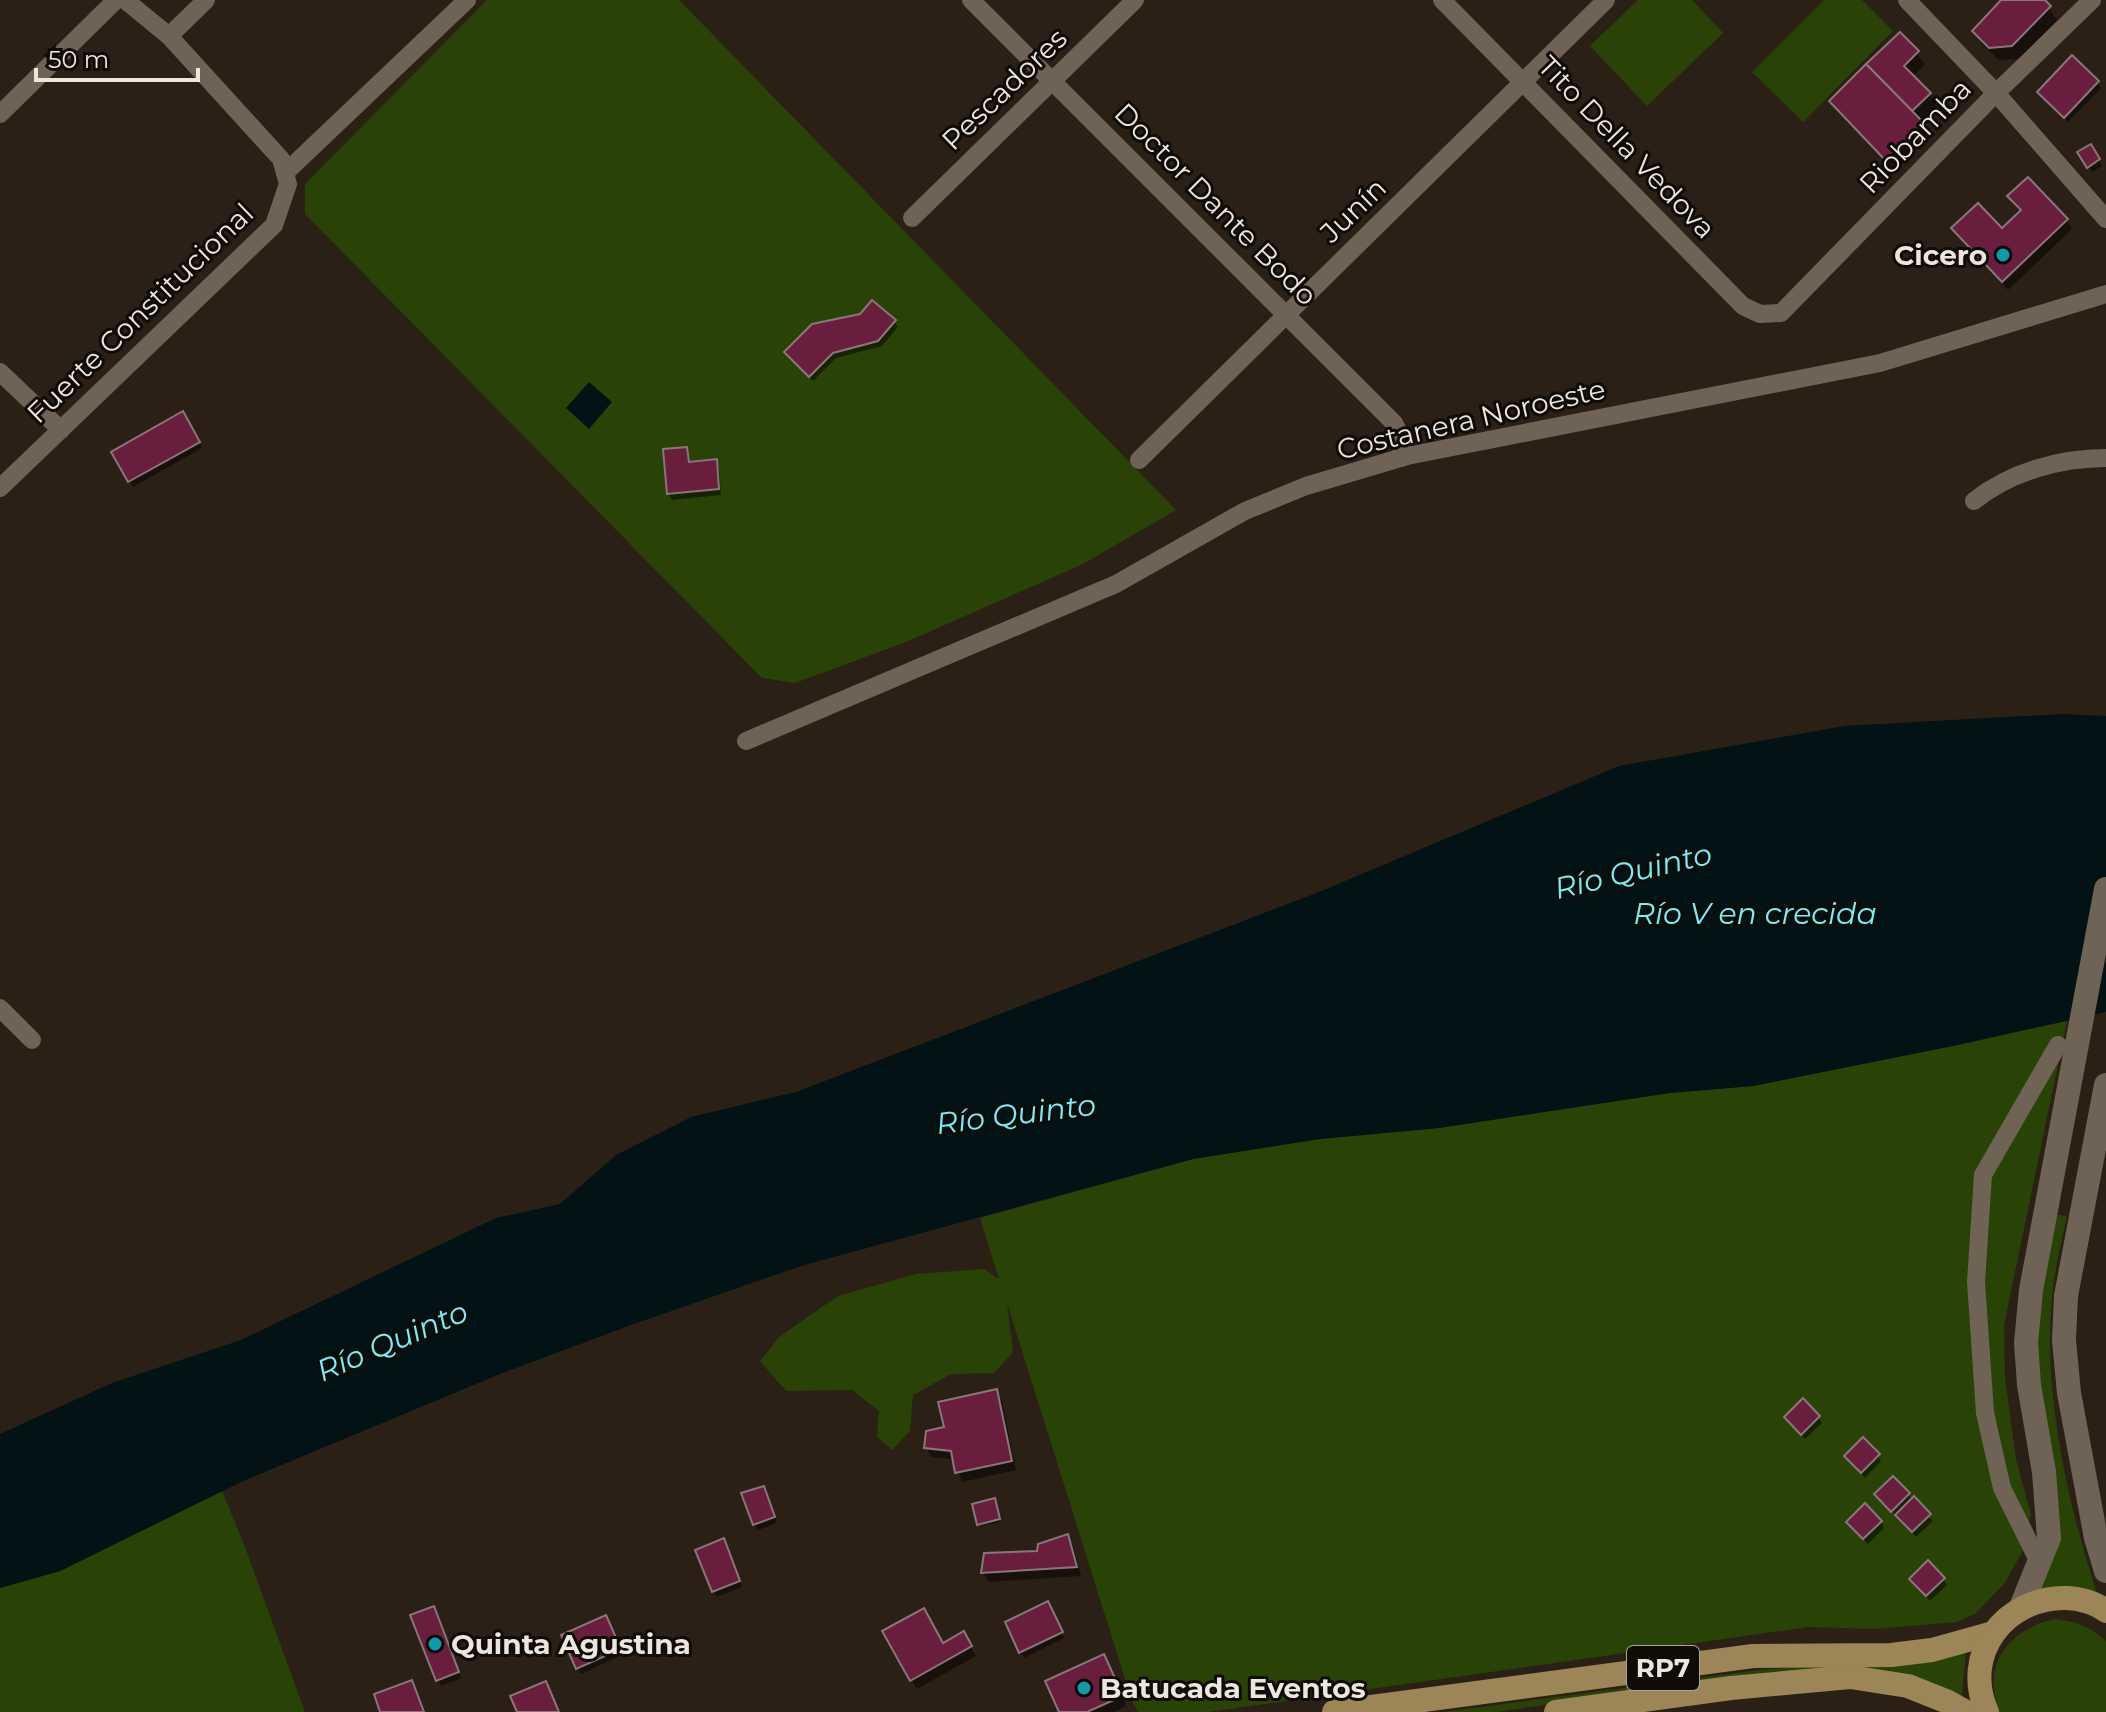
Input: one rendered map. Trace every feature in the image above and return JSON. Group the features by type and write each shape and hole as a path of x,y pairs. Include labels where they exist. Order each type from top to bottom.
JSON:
{"main road":[{"name":"RP7","path":"1987,1712 1979,1683 1982,1657 1993,1633 2005,1618 2021,1607 2047,1597 2075,1598 2106,1611"},
{"name":"RP7","path":"1334,1712 1753,1656 1891,1655 1932,1650 1993,1633"},
{"name":"RP7","path":"1556,1712 1744,1687 1850,1677 1908,1686 1966,1712"}],"street":[{"path":"0,114 116,0"},
{"path":"125,0 169,36 281,159 285,173 467,0"},
{"path":"169,36 206,0"},
{"name":"Doctor Dante Bodo","path":"971,0 1394,423 1402,439 1401,458"},
{"name":"Pescadores","path":"912,218 1135,0"},
{"name":"Tito Della Vedova","path":"1442,0 1743,306 1760,314 1781,313"},
{"name":"Junín","path":"1139,460 1606,0"},
{"path":"1907,0 1996,93 2106,219"},
{"name":"Riobamba","path":"1781,313 1996,93 2092,0"},
{"name":"Fuerte Constitucional","path":"0,488 274,225 288,184 285,173"},
{"name":"Costanera Noroeste","path":"746,741 1116,584 1245,511 1306,486 1401,458 1880,363 2106,294"},
{"path":"0,372 61,430"},
{"path":"1974,501 1992,487 2050,465 2085,458 2106,458"},
{"path":"2021,1607 2049,1538 2044,1472 2029,1385 2026,1343 2031,1290 2106,889"},
{"path":"0,1008 32,1040"},
{"path":"2040,1564 2002,1488 1985,1413 1976,1282 1983,1175 2058,1045"},
{"path":"2106,1085 2066,1296 2064,1340 2070,1402 2096,1538 2106,1571"}],"green space":[{"path":"487,0 679,0 1176,510 1083,564 906,642 795,683 762,678 305,214 305,184"},
{"path":"1638,0 1692,0 1723,33 1647,106 1590,46"},
{"path":"1824,0 1862,0 1893,31 1803,122 1752,72"},
{"path":"2067,1021 2004,1325 2005,1378 2016,1459 2031,1515 2022,1552 2004,1584 1975,1614 1957,1622 1876,1629 1809,1627 1208,1712 1138,1712 1007,1303 1013,1352 994,1373 951,1374 913,1395 910,1431 892,1450 877,1437 879,1411 852,1390 786,1391 760,1361 779,1337 838,1296 916,1274 984,1269 999,1279 980,1218 1193,1159 1320,1139 1439,1128 1670,1093 1753,1086"},
{"path":"2053,1214 2067,1216 2054,1279 2050,1327 2054,1406 2077,1525 2099,1600 2037,1592 2054,1538 2033,1321"},
{"path":"222,1491 305,1712 0,1712 0,1588 60,1571"},
{"path":"2054,1619 2082,1625 2106,1641 2106,1712 1999,1712 1994,1679 2002,1652 2023,1632"},
{"path":"1966,1650 1961,1705 1907,1681 1755,1677 1495,1712 1443,1712 1759,1670 1831,1664 1915,1664"}],"water":[{"path":"589,382 612,402 589,429 566,408"},
{"name":"Río V en crecida","path":"2063,714 2106,716 2106,1012 1753,1086 1670,1093 1439,1128 1320,1139 1193,1159 801,1266 500,1374 243,1481 60,1571 0,1588 0,1434 112,1383 241,1340 496,1218 560,1204 616,1155 691,1117 796,1092 1319,892 1619,766 1844,726"}],"building":[{"path":"2001,0 2045,0 2051,6 2012,46 1989,48 1972,31"},
{"path":"1900,32 1919,51 1904,66 1931,93 1912,111 1866,64"},
{"path":"2072,55 2099,81 2064,118 2037,92"},
{"path":"1866,64 1926,125 1887,162 1829,101"},
{"path":"2091,144 2100,159 2087,168 2077,152"},
{"name":"Cicero","path":"2028,177 2068,219 2002,282 1951,228 1978,203 2002,228 2021,210 2007,196"},
{"path":"872,300 896,320 878,341 833,353 809,377 784,352 812,324 860,314"},
{"path":"183,411 200,442 128,482 111,452"},
{"path":"687,447 689,462 717,459 719,489 667,494 663,449"},
{"path":"997,1389 1012,1461 955,1473 951,1451 924,1448 926,1431 944,1427 938,1402"},
{"path":"1803,1398 1820,1416 1801,1435 1784,1417"},
{"path":"1863,1437 1880,1454 1861,1473 1844,1456"},
{"path":"1893,1476 1910,1493 1891,1512 1874,1494"},
{"path":"764,1486 775,1517 753,1525 741,1493"},
{"path":"1914,1496 1931,1514 1912,1532 1895,1515"},
{"path":"995,1498 1000,1519 977,1525 972,1504"},
{"path":"1865,1503 1882,1521 1863,1539 1846,1522"},
{"path":"1068,1534 1077,1567 981,1573 984,1553 1037,1551 1038,1544"},
{"path":"724,1538 740,1581 712,1592 695,1550"},
{"path":"1928,1560 1945,1578 1926,1596 1909,1579"},
{"path":"1048,1601 1063,1632 1019,1653 1005,1622"},
{"name":"Quinta Agustina","path":"434,1606 459,1672 436,1681 410,1615"},
{"path":"924,1608 943,1643 964,1631 972,1646 910,1681 882,1631"},
{"path":"606,1615 621,1649 576,1669 561,1635"},
{"name":"Batucada Eventos","path":"1104,1654 1123,1696 1087,1712 1059,1712 1045,1681"},
{"path":"412,1680 424,1712 380,1712 374,1694"},
{"path":"546,1681 559,1712 517,1712 510,1696"}],"place":[{"name":"Cicero","path":"2003,255"},
{"name":"Quinta Agustina","path":"435,1644"},
{"name":"Batucada Eventos","path":"1084,1688"}],"water label":[{"name":"Río Quinto","path":"1633,871"},
{"name":"Río Quinto","path":"1016,1114"},
{"name":"Río Quinto","path":"392,1341"}]}
